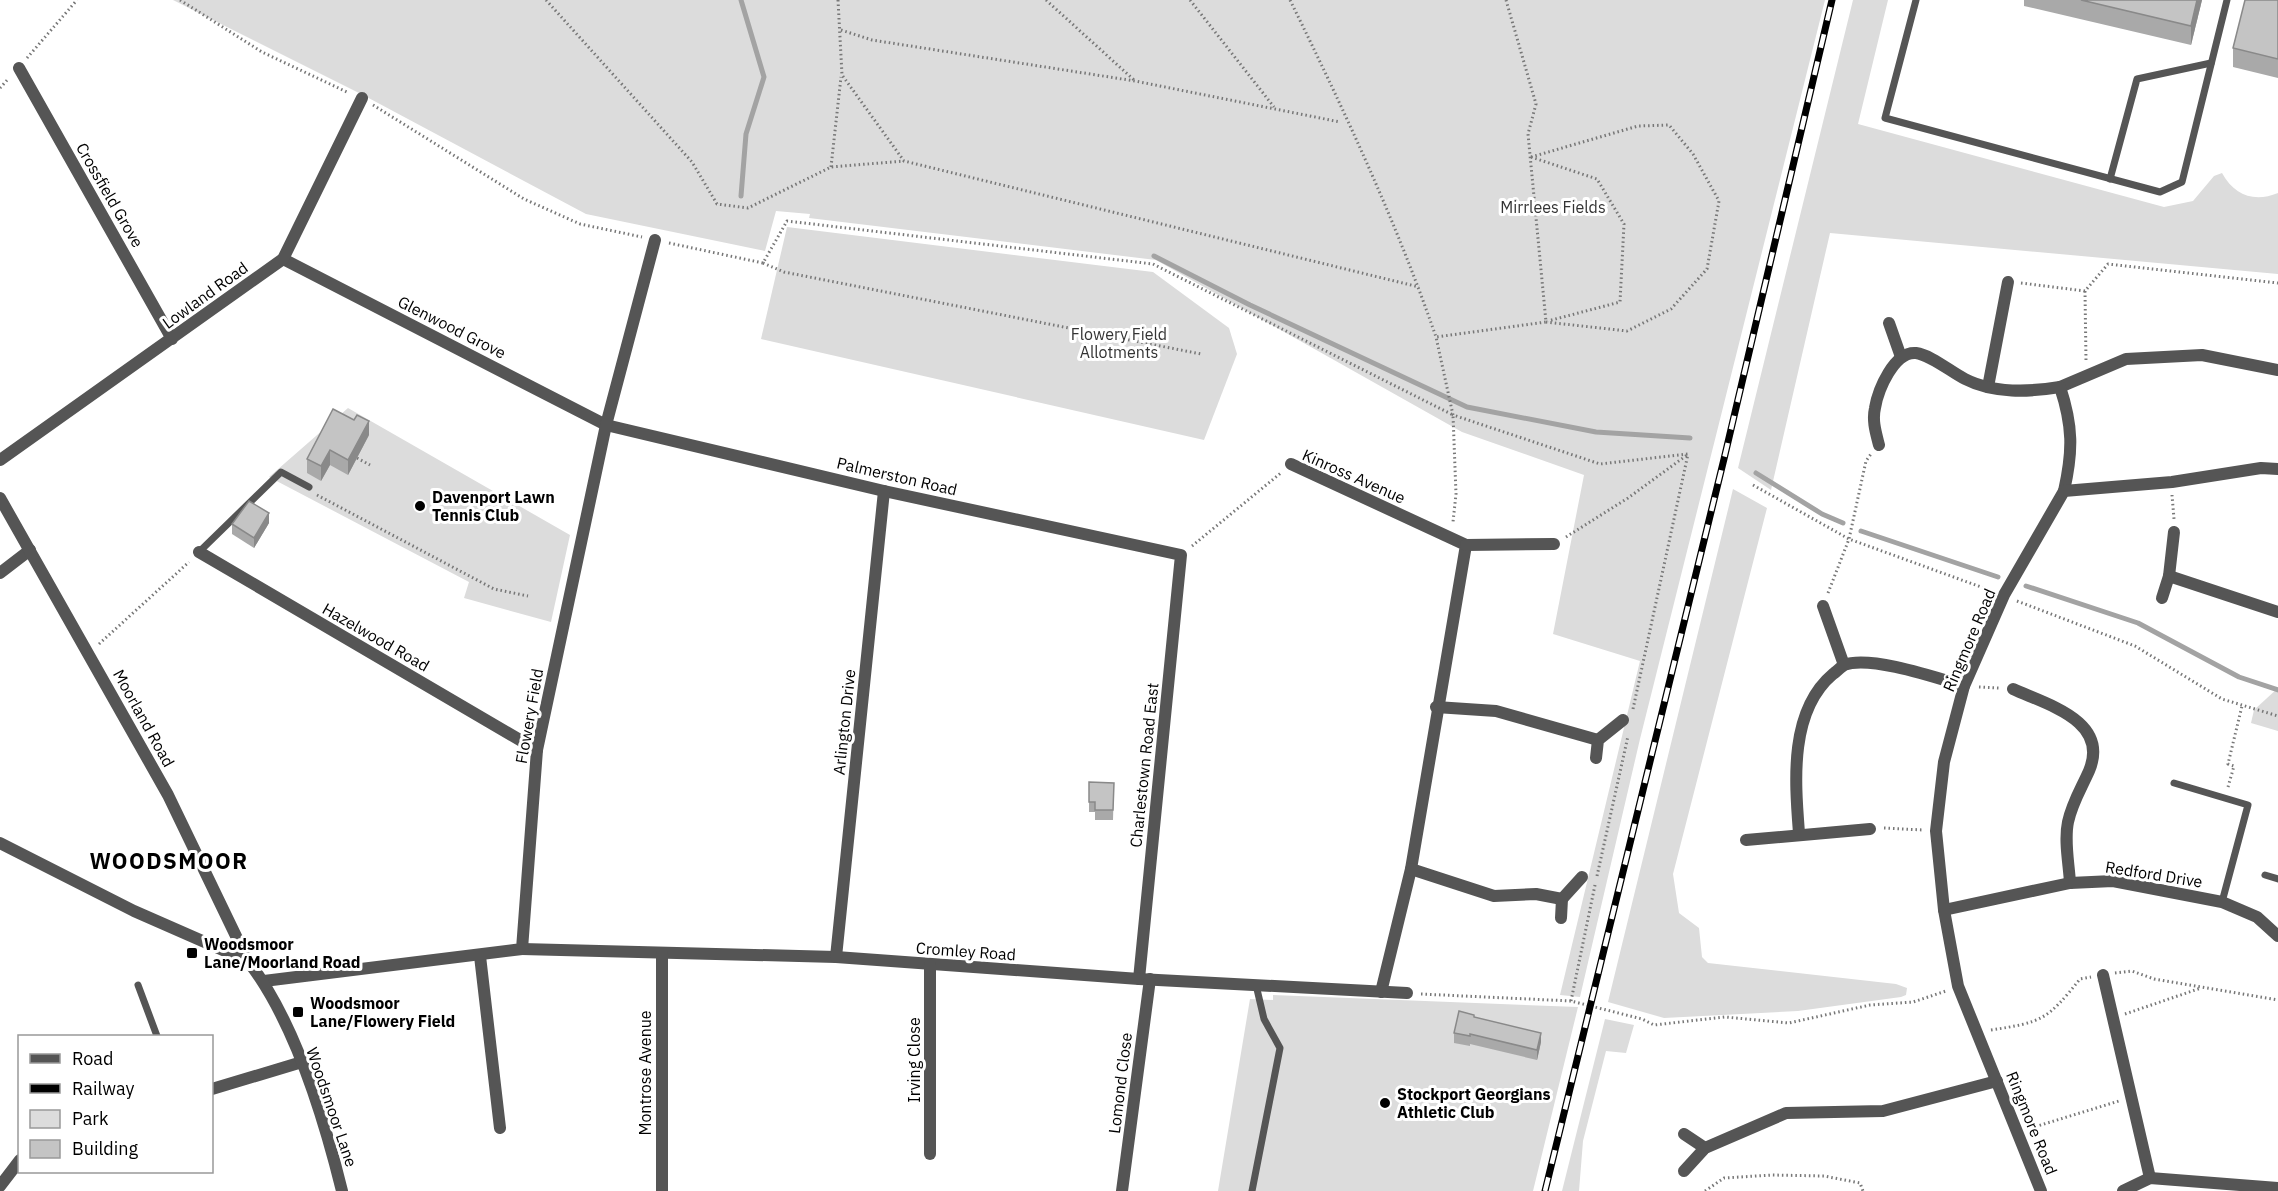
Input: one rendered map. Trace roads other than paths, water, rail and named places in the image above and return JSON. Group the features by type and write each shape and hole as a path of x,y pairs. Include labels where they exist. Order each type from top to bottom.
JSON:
{"street":[{"name":"Crossfield Grove","path":"19,68 172,339"},
{"name":"Lowland Road","path":"0,460 283,259 362,98"},
{"name":"Flowery Field","path":"522,950 537,750 606,425 655,240"},
{"name":"Glenwood Grove","path":"283,259 606,425"},
{"path":"1988,387 2008,282"},
{"path":"1889,323 1901,357"},
{"path":"1878,445 1874,423 1875,407 1892,366 1901,357 1919,353 1968,381 1988,387 2033,391 2060,387 2126,359 2202,355 2278,370"},
{"name":"Ringmore Road","path":"2041,1191 1958,986 1944,910 1936,831 1944,762 1964,686 2004,595 2064,491 2071,458 2070,417 2060,387"},
{"name":"Palmerston Road","path":"606,425 884,491 1181,555"},
{"name":"Kinross Avenue","path":"1291,464 1466,545 1554,544"},
{"path":"2064,491 2172,482 2261,468 2278,469"},
{"name":"Arlington Drive","path":"836,957 884,491"},
{"name":"Moorland Road","path":"0,498 168,795 248,961"},
{"path":"2162,598 2169,576 2175,532"},
{"path":"1381,992 1411,869 1425,793 1436,707 1466,545"},
{"path":"0,573 30,550"},
{"name":"Hazelwood Road","path":"199,552 537,750"},
{"name":"Charlestown Road East","path":"1145,979 1181,555"},
{"path":"2169,576 2278,612"},
{"path":"1823,606 1844,665"},
{"path":"1799,833 1796,792 1797,746 1820,686 1844,665 1885,664 1964,686"},
{"path":"2013,689 2064,712 2084,726 2094,744 2089,770 2075,794 2067,825 2070,882"},
{"path":"1436,707 1496,711 1598,740"},
{"path":"1596,758 1598,740 1623,720"},
{"path":"1746,840 1799,833 1870,829"},
{"name":"Woodsmoor Lane","path":"0,843 134,910 248,961 264,981 302,1062 342,1191"},
{"path":"1411,869 1494,896 1536,894 1562,899"},
{"path":"1562,918 1562,899 1582,877"},
{"name":"Redford Drive","path":"1944,910 2070,882 2113,881 2222,902 2257,917 2278,936"},
{"path":"264,981 522,950"},
{"name":"Cromley Road","path":"522,950 836,957 1145,979 1407,993"},
{"name":"Montrose Avenue","path":"662,954 662,1191"},
{"path":"480,956 500,1128"},
{"name":"Irving Close","path":"930,965 930,1155"},
{"path":"2103,975 2150,1178"},
{"name":"Lomond Close","path":"1122,1191 1145,979"},
{"path":"213,1089 302,1062"},
{"path":"1684,1171 1705,1148 1786,1113 1883,1111 1997,1081"},
{"path":"1684,1134 1705,1148"},
{"path":"0,1186 18,1163"},
{"path":"2122,1191 2150,1178 2222,1188 2278,1188"}],"lane":[{"path":"1916,0 1884,118 2160,192 2182,182 2227,0"},
{"path":"2110,178 2137,79 2211,63"},
{"path":"199,552 281,472 309,487"},
{"path":"2174,783 2248,805 2222,902"},
{"path":"2265,875 2278,879"},
{"path":"138,985 157,1035"},
{"path":"1252,1191 1280,1048 1264,1019 1256,985"}],"waterway":[{"path":"741,0 764,77 746,134 741,196"},
{"path":"1154,256 1250,305 1467,407 1596,432 1690,438"},
{"path":"1756,473 1822,514 1843,523"},
{"path":"1861,531 1998,577"},
{"path":"2026,586 2138,623 2239,677 2278,690"}],"railway":[{"path":"1545,1191 1724,459 1832,0"}],"place":[{"name":"Davenport Lawn Tennis Club","path":"420,506"},
{"name":"Woodsmoor Lane/Moorland Road","path":"192,953"},
{"name":"Woodsmoor Lane/Flowery Field","path":"298,1012"},
{"name":"Stockport Georgians Athletic Club","path":"1385,1103"}],"district":[{"name":"WOODSMOOR","path":"169,861"}],"park label":[{"name":"Mirrlees Fields","path":"1553,207"},
{"name":"Flowery Field Allotments","path":"1119,343"}]}
